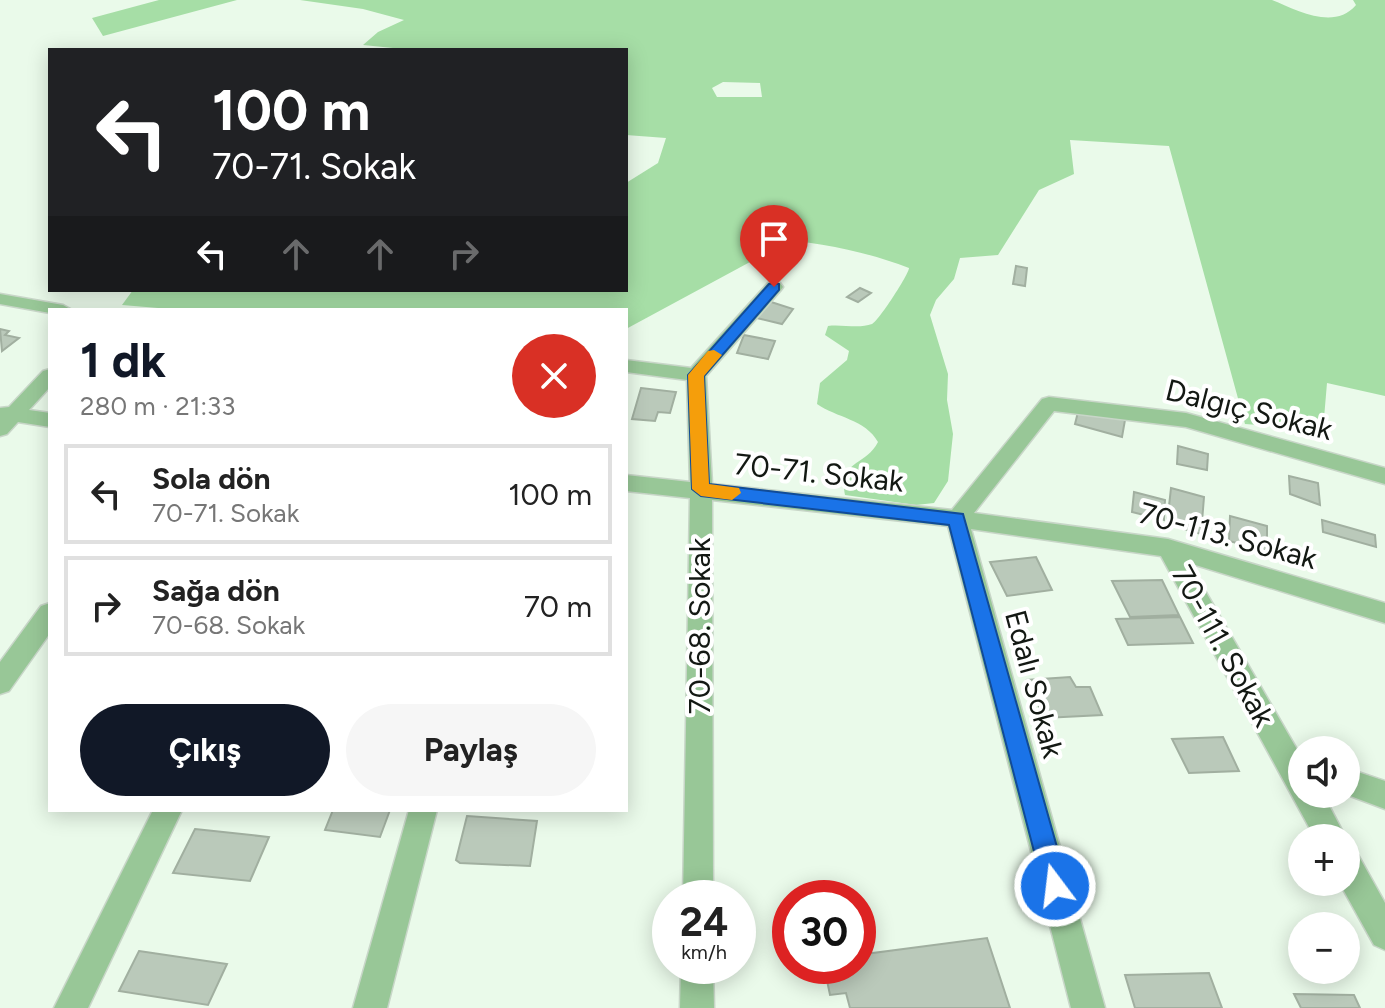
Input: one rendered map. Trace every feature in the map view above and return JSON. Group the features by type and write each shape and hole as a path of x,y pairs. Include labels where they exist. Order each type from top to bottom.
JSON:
{"street":[{"path":"628,366 696,375 774,287"},
{"path":"0,299 52,308"},
{"name":"70-68. Sokak","path":"696,375 701,489 698,880"},
{"path":"5,418 48,377"},
{"name":"Dalgıç Sokak","path":"957,519 1049,404 1186,420 1385,476"},
{"path":"5,418 48,420"},
{"name":"70-71. Sokak","path":"628,483 957,519"},
{"name":"70-113. Sokak","path":"957,519 1168,548 1385,613"},
{"name":"Edalı Sokak","path":"957,519 1088,1008"},
{"name":"70-111. Sokak","path":"1168,548 1288,750"},
{"path":"0,683 48,616"},
{"path":"1360,786 1385,795"},
{"path":"71,1008 167,812"},
{"path":"370,1008 422,812"},
{"path":"1360,889 1385,934"},
{"path":"697,984 697,1008"}],"green space":[{"path":"159,0 237,0 103,36 92,18"},
{"path":"300,0 1272,0 1315,16 1337,17 1356,5 1353,0 1385,0 1385,396 1327,383 1323,430 1245,424 1169,146 1070,140 1074,174 1039,190 998,255 960,258 954,279 936,300 930,315 948,374 947,400 953,434 948,481 934,503 916,505 845,495 845,475 878,442 866,428 817,404 820,383 847,360 849,351 825,335 828,326 872,324 893,298 909,268 858,252 770,239 750,262 628,328 628,308 158,308 122,305 132,292 628,292 628,182 658,163 666,138 628,135 628,48 393,48 363,45 378,32 404,20 363,9","holes":["723,82 760,83 762,97 717,97 712,88"]}],"building":[{"path":"1016,266 1027,268 1025,286 1013,284"},
{"path":"860,288 871,293 858,302 847,297"},
{"path":"768,301 793,309 782,324 757,318"},
{"path":"0,329 9,331 5,335 19,338 2,351"},
{"path":"744,335 775,341 768,359 737,353"},
{"path":"641,388 676,392 670,413 658,412 655,421 632,419"},
{"path":"1079,408 1125,420 1122,437 1075,424"},
{"path":"1178,446 1208,454 1207,470 1177,464"},
{"path":"1289,476 1318,483 1320,505 1290,494"},
{"path":"1171,488 1204,497 1201,534 1167,524"},
{"path":"1134,492 1165,500 1164,520 1132,512"},
{"path":"1230,516 1267,526 1267,551 1229,541"},
{"path":"1322,520 1375,535 1376,547 1323,532"},
{"path":"1036,557 1052,590 1007,596 990,562"},
{"path":"1162,580 1179,615 1130,617 1112,581"},
{"path":"1180,617 1193,643 1128,645 1116,619"},
{"path":"1070,677 1076,687 1090,687 1102,715 1044,718 1027,680"},
{"path":"1223,737 1239,771 1189,773 1172,739"},
{"path":"332,812 389,812 380,837 325,830"},
{"path":"467,816 537,821 530,866 460,863 456,860"},
{"path":"195,829 269,837 250,881 173,873"},
{"path":"987,938 1010,1008 850,1008 846,993 830,995 828,984 876,984 876,953"},
{"path":"139,951 227,964 208,1005 119,991"},
{"path":"1209,973 1222,1008 1135,1008 1125,975"},
{"path":"1294,994 1354,995 1360,1008 1301,1008"}],"slow traffic":[{"path":"714,355 696,375 701,489 732,493"}],"route":[{"path":"774,287 696,375 701,489 957,519 1055,886"}]}
